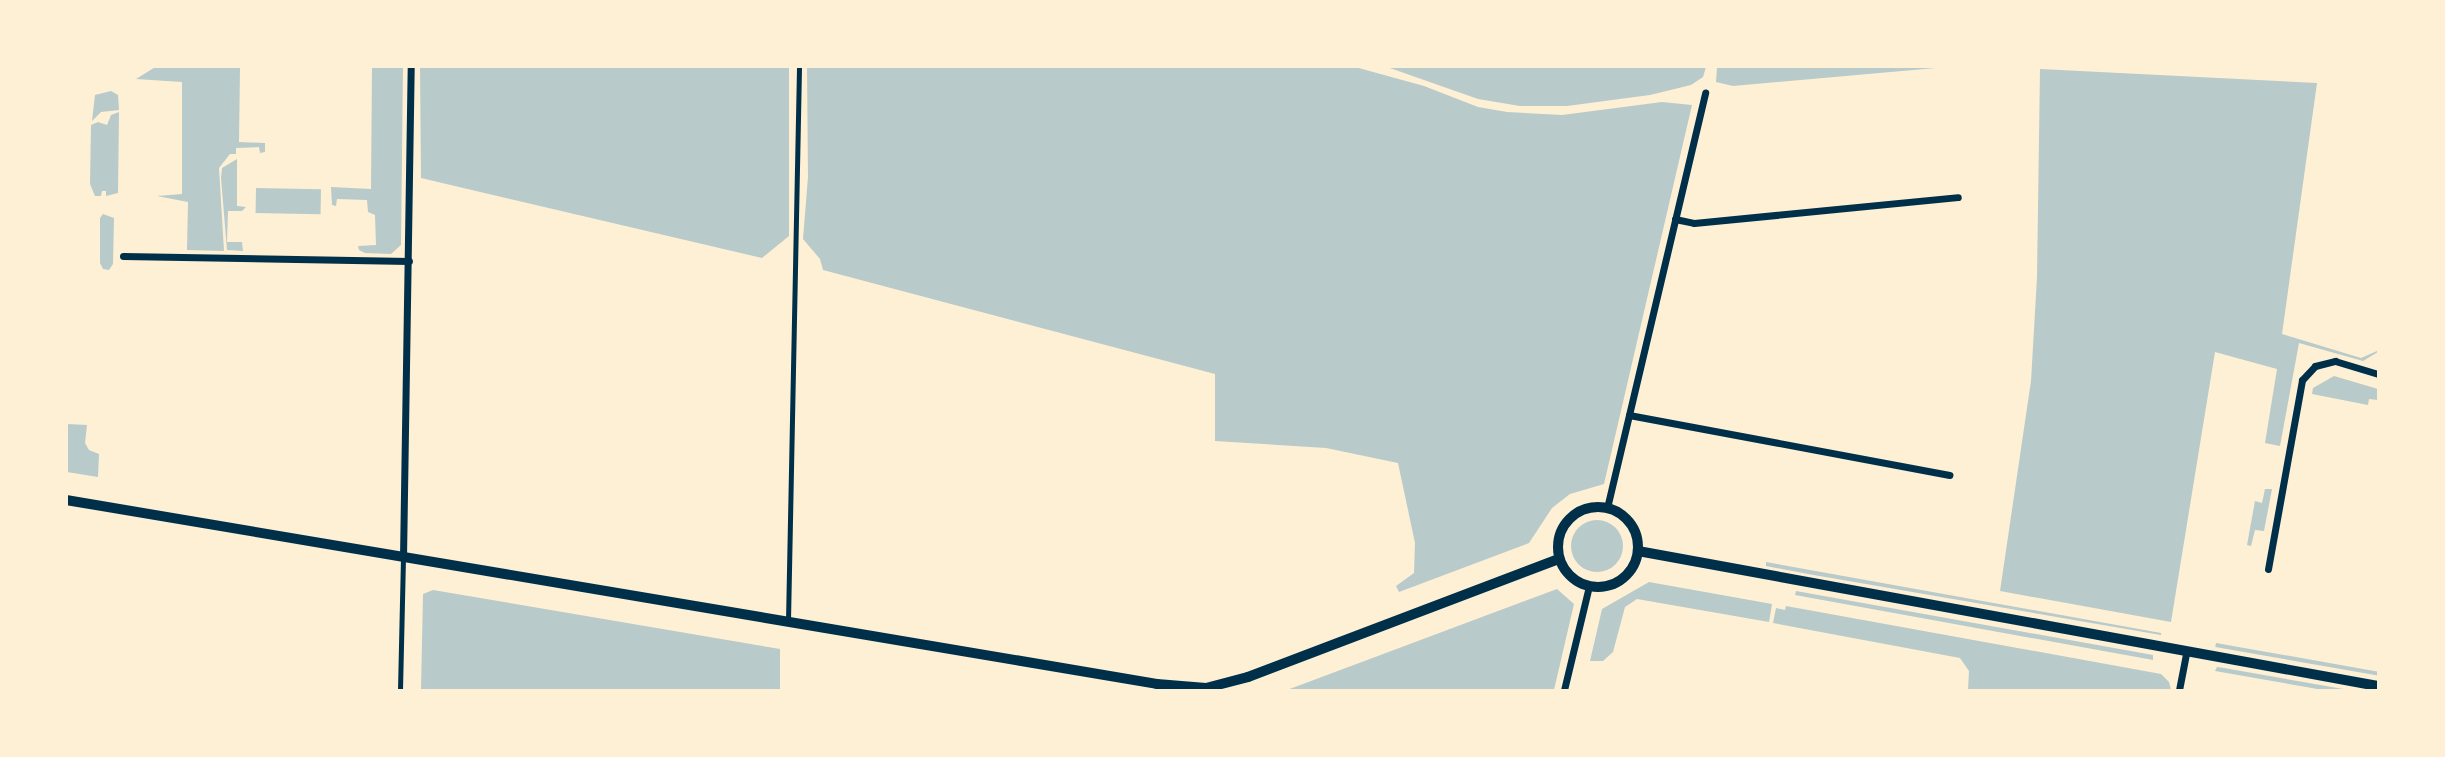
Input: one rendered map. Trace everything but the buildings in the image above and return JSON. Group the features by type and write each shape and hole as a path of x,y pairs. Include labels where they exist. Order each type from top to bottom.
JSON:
{"street":[{"path":"403,559 411,66"},
{"path":"1607,508 1705,92"},
{"path":"1675,219 1694,223 1958,197"},
{"path":"123,256 409,261"},
{"path":"2268,569 2302,380 2315,366 2335,361 2378,374"},
{"path":"1629,415 1948,475"},
{"path":"66,500 403,559 1157,684 1206,689 1248,677 1559,559"},
{"path":"1607,508 1618,512 1633,529 1638,551 1634,564 1615,583 1589,586 1576,581 1559,559 1559,535 1564,524 1583,510 1607,508"},
{"path":"1638,551 2378,686"},
{"path":"1564,691 1589,586"},
{"path":"2179,691 2186,653"}],"lane":[{"path":"788,622 799,66"},
{"path":"400,691 403,559"}],"shaded area":[{"path":"157,66 240,67 239,142 265,143 265,152 260,153 259,147 236,148 236,154 230,154 219,168 224,251 187,250 188,202 157,196 182,194 182,82 136,79"},
{"path":"1717,66 1947,67 1733,86 1716,82"},
{"path":"372,67 403,67 401,245 391,254 365,253 359,250 358,246 376,245 375,215 368,212 367,200 337,199 336,206 332,205 331,187 371,189"},
{"path":"420,67 789,67 789,236 762,258 421,178"},
{"path":"807,67 1355,67 1424,86 1478,107 1507,112 1562,115 1662,102 1692,105 1604,484 1570,494 1552,508 1529,543 1399,592 1396,586 1414,573 1415,543 1398,463 1326,448 1215,441 1215,374 823,270 820,259 803,239 808,177"},
{"path":"1387,67 1706,67 1703,77 1691,85 1650,95 1567,106 1520,106 1478,99"},
{"path":"2040,69 2317,83 2282,334 2361,358 2377,351 2378,345 2378,352 2363,361 2299,343 2280,446 2265,443 2277,369 2215,352 2171,622 2000,591 2031,381 2037,277"},
{"path":"111,91 118,95 119,110 101,112 92,121 95,95"},
{"path":"119,112 118,193 106,196 106,191 102,191 101,196 95,196 90,184 91,125 98,122 107,125 111,115"},
{"path":"237,159 237,206 246,207 242,211 228,211 227,242 242,242 243,251 227,250 221,178 222,168"},
{"path":"256,188 321,189 321,214 256,213"},
{"path":"103,214 114,218 113,264 109,270 103,269 100,263 100,218"},
{"path":"2334,376 2378,389 2378,400 2369,399 2368,405 2312,394 2313,388"},
{"path":"67,424 87,425 85,443 89,450 99,454 98,477 67,472"},
{"path":"2265,489 2272,489 2264,531 2255,530 2251,546 2247,545 2255,501 2262,503"},
{"path":"1597,520 1616,527 1623,546 1616,565 1597,572 1578,565 1571,546 1578,527"},
{"path":"1766,562 2161,635 1808,574 1766,566"},
{"path":"1649,582 1772,604 1769,622 1637,599 1625,607 1613,652 1603,661 1590,661 1602,609"},
{"path":"1557,589 1574,604 1554,690 1287,690"},
{"path":"433,590 780,649 780,690 421,690 423,594"},
{"path":"1796,591 2153,655 2153,660 1795,595"},
{"path":"1786,606 2161,674 2169,682 2171,690 1968,690 1969,671 1960,658 1773,623 1776,608 1785,610"},
{"path":"2216,643 2378,672 2378,676 2215,647"},
{"path":"2217,667 2349,690 2323,690 2215,671"}]}
